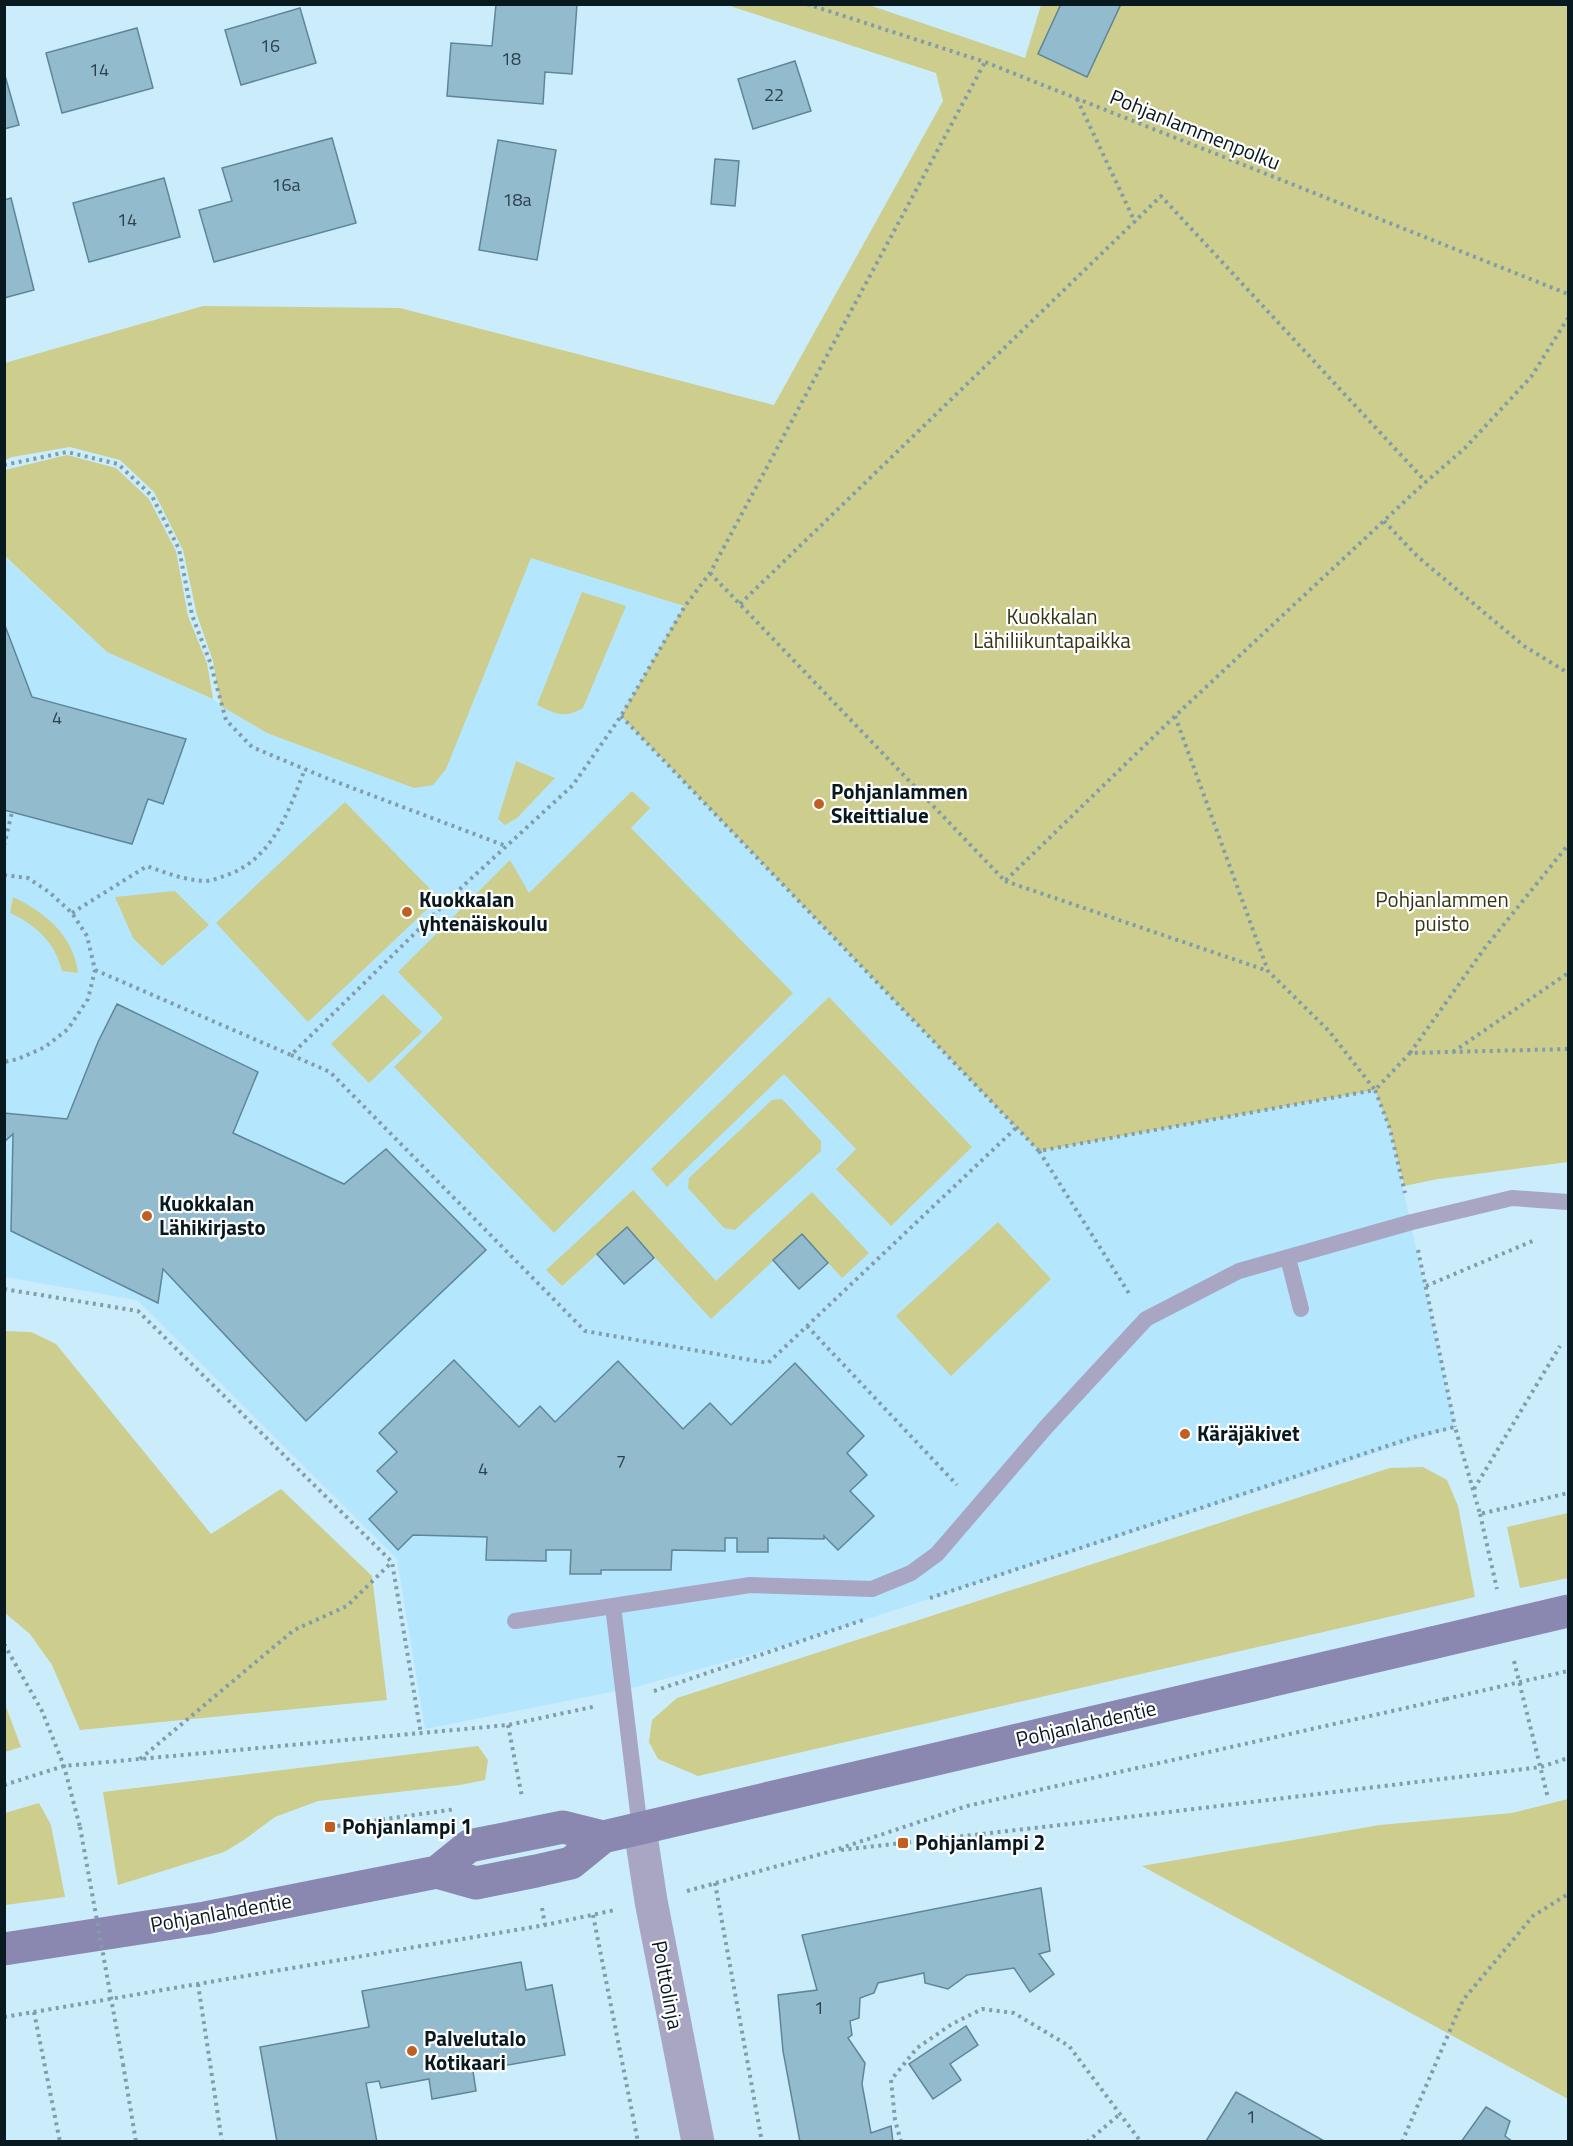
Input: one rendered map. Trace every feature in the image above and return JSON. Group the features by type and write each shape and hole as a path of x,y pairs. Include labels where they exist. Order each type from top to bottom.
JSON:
{"main road":[{"name":"Pohjanlahdentie","path":"4,1949 205,1918 437,1872 476,1883 536,1871 571,1863 603,1837 1569,1611"}],"street":[{"name":"Polttolinja","path":"640,1829 651,1901 698,2142"}],"lane":[{"path":"515,1621 750,1585 873,1589 911,1573 937,1554 1047,1426 1146,1319 1239,1271 1412,1222 1512,1198 1569,1202"},
{"path":"1288,1258 1301,1310"},
{"path":"613,1606 640,1829"}],"path":[{"name":"Pohjanlammenpolku","path":"807,4 985,62 1569,294"},
{"path":"291,1055 463,886 573,785 621,716 685,606 710,573 985,62"},
{"path":"1076,99 1135,222"},
{"path":"740,604 1161,196 1426,482"},
{"path":"1005,881 1176,716 1465,448 1531,377 1569,318"},
{"path":"4,465 67,452 118,464 152,496 178,549 192,615 210,662 226,720 252,747 305,770 506,846"},
{"path":"1384,521 1418,556 1524,646 1569,673"},
{"path":"710,573 1005,881 1268,971"},
{"path":"621,716 1039,1151 1146,1319"},
{"path":"1176,716 1268,971 1329,1031 1375,1090 1390,1129 1455,1427"},
{"path":"72,913 147,866 180,878 208,881 238,871 265,850 285,819 305,770"},
{"path":"4,846 12,812"},
{"path":"1039,1151 1375,1090 1410,1053 1484,949 1569,844"},
{"path":"4,875 28,878 49,892 72,913 87,936 95,970 88,999 68,1029 45,1047 18,1059 4,1062"},
{"path":"95,970 330,1072 585,1331 768,1363 1017,1127"},
{"path":"1453,1052 1569,973"},
{"path":"1410,1053 1569,1049"},
{"path":"1425,1286 1535,1240"},
{"path":"4,1289 138,1311 393,1562 422,1734"},
{"path":"807,1326 977,1506"},
{"path":"1474,1490 1560,1346"},
{"path":"1480,1514 1497,1592"},
{"path":"140,1759 294,1630 348,1606 393,1562"},
{"path":"4,1644 42,1710 64,1766 80,1827 136,2142"},
{"path":"4,2017 593,1915 832,1851 967,1806 1569,1671"},
{"path":"1525,1703 1548,1798"},
{"path":"832,1851 1541,1767 1569,1758"},
{"path":"4,1785 64,1766"},
{"path":"511,1801 522,1799"},
{"path":"330,1827 466,1807"},
{"path":"715,1883 762,2142"},
{"path":"1402,2140 1462,2000 1533,1916 1569,1894"},
{"path":"593,1915 638,2142"},
{"path":"198,1984 222,2142"},
{"path":"901,2142 895,2120 891,2080 916,2048 952,2024 982,2009 1014,2013 1069,2046 1141,2142"},
{"path":"34,2012 60,2142"},
{"path":"1087,2142 1120,2114"}],"shaded area":[{"name":"Kuokkalan yhtenäiskoulu","path":"376,435 669,601 685,606 1039,1151 1375,1090 1390,1129 1455,1427 806,1639 636,1687 425,1729 397,1559 137,1300 5,1277 4,556 107,652 213,699 221,706"}],"green space":[{"name":"Kuokkalan Lähiliikuntapaikka","path":"727,5 869,5 1025,58 1041,5 1568,5 1568,1162 1438,1179 1404,1186 1390,1129 1375,1090 1039,1151 621,716 684,606 531,558 446,769 433,785 414,788 267,733 221,706 213,661 197,615 183,550 154,492 120,460 70,447 5,460 5,363 203,306 400,308 774,405 943,101 936,73"},
{"path":"67,455 116,468 149,499 176,551 188,616 207,663 213,699 107,652 5,556 5,470"},
{"path":"582,592 626,606 583,708 560,714 537,705"},
{"path":"516,761 555,778 517,818 505,825 498,819"},
{"path":"632,791 650,808 631,828 793,993 554,1233 394,1067 443,1018 398,972 510,860 529,893"},
{"path":"345,802 439,898 308,1022 216,923"},
{"path":"175,891 209,925 162,966 133,938 115,897"},
{"path":"13,897 36,910 56,927 71,948 78,973 62,971 55,951 43,936 28,923 10,913"},
{"path":"383,994 422,1032 369,1083 331,1044"},
{"path":"829,997 972,1147 891,1226 836,1169 856,1149 784,1074 667,1187 651,1169"},
{"path":"782,1099 821,1141 821,1151 735,1230 724,1228 688,1188 689,1178 772,1100"},
{"path":"633,1190 716,1281 812,1192 869,1253 842,1278 802,1234 711,1319 627,1227 562,1286 546,1270"},
{"path":"998,1222 1051,1279 951,1376 896,1316"},
{"path":"5,1331 31,1332 56,1344 211,1534 281,1489 372,1576 387,1700 80,1730 52,1665 30,1634 5,1613"},
{"path":"1423,1467 1447,1480 1458,1506 1475,1597 698,1776 658,1759 649,1742 652,1720 677,1698 1390,1468"},
{"path":"1568,1513 1568,1578 1520,1588 1507,1527"},
{"path":"5,1704 21,1747 4,1752"},
{"path":"478,1746 488,1760 485,1780 460,1785 318,1801 275,1817 224,1852 118,1885 103,1792"},
{"path":"1568,1799 1568,2099 1142,1866 1380,1825 1512,1813"},
{"path":"39,1803 51,1825 65,1897 5,1905 5,1813"}],"building":[{"path":"496,4 577,4 572,74 545,72 543,104 447,96 451,43 492,46"},
{"path":"1061,4 1121,4 1087,77 1038,54"},
{"path":"300,8 316,63 241,85 225,30"},
{"path":"137,28 153,88 62,113 46,53"},
{"path":"795,61 811,111 753,129 738,79"},
{"path":"4,72 19,125 4,129"},
{"path":"332,138 356,223 214,262 199,210 232,201 222,168"},
{"path":"498,140 556,150 537,260 479,250"},
{"path":"715,159 739,161 735,206 711,204"},
{"path":"164,178 180,237 89,262 73,203"},
{"path":"11,198 34,290 4,298 4,200"},
{"path":"4,623 32,697 186,739 163,804 148,799 132,844 4,810"},
{"path":"117,1004 258,1072 233,1133 344,1184 386,1149 486,1250 306,1421 163,1269 158,1303 11,1231 13,1134 4,1142 4,1113 67,1119 98,1042"},
{"path":"627,1227 654,1258 624,1284 597,1254"},
{"path":"802,1234 828,1263 799,1289 773,1260"},
{"path":"454,1360 519,1427 540,1406 555,1422 618,1361 683,1429 710,1403 731,1425 795,1363 864,1436 847,1453 867,1475 850,1491 874,1516 838,1550 824,1536 824,1539 768,1538 768,1552 737,1552 737,1538 725,1538 725,1551 672,1550 671,1570 601,1570 601,1574 570,1574 571,1550 546,1550 546,1561 486,1560 487,1537 413,1535 398,1550 369,1519 397,1492 377,1471 397,1452 379,1433"},
{"path":"1041,1888 1050,1951 1039,1954 1054,1974 1030,1992 1014,1968 967,1975 948,1989 925,1983 924,1973 878,1983 874,1993 860,1998 859,2018 850,2021 852,2035 848,2038 865,2063 862,2084 871,2133 891,2126 893,2142 800,2142 783,2051 778,1995 817,1990 802,1935"},
{"name":"Palvelutalo Kotikaari","path":"521,1962 526,1990 552,1985 565,2055 473,2071 476,2091 432,2099 429,2079 381,2088 379,2081 366,2083 377,2142 277,2142 260,2047 369,2027 362,1991"},
{"path":"966,2026 978,2045 950,2064 961,2080 933,2099 909,2064"},
{"path":"1236,2092 1326,2142 1206,2141"},
{"path":"1486,2107 1510,2121 1505,2136 1513,2142 1461,2142"}],"place":[{"name":"Pohjanlammen Skeittialue","path":"819,804"},
{"name":"Kuokkalan yhtenäiskoulu","path":"407,912"},
{"name":"Kuokkalan Lähikirjasto","path":"147,1216"},
{"name":"Käräjäkivet","path":"1185,1434"},
{"name":"Pohjanlampi 1","path":"330,1827"},
{"name":"Pohjanlampi 2","path":"903,1843"},
{"name":"Palvelutalo Kotikaari","path":"412,2051"}],"park label":[{"name":"Pohjanlammen puisto","path":"1442,912"}]}
